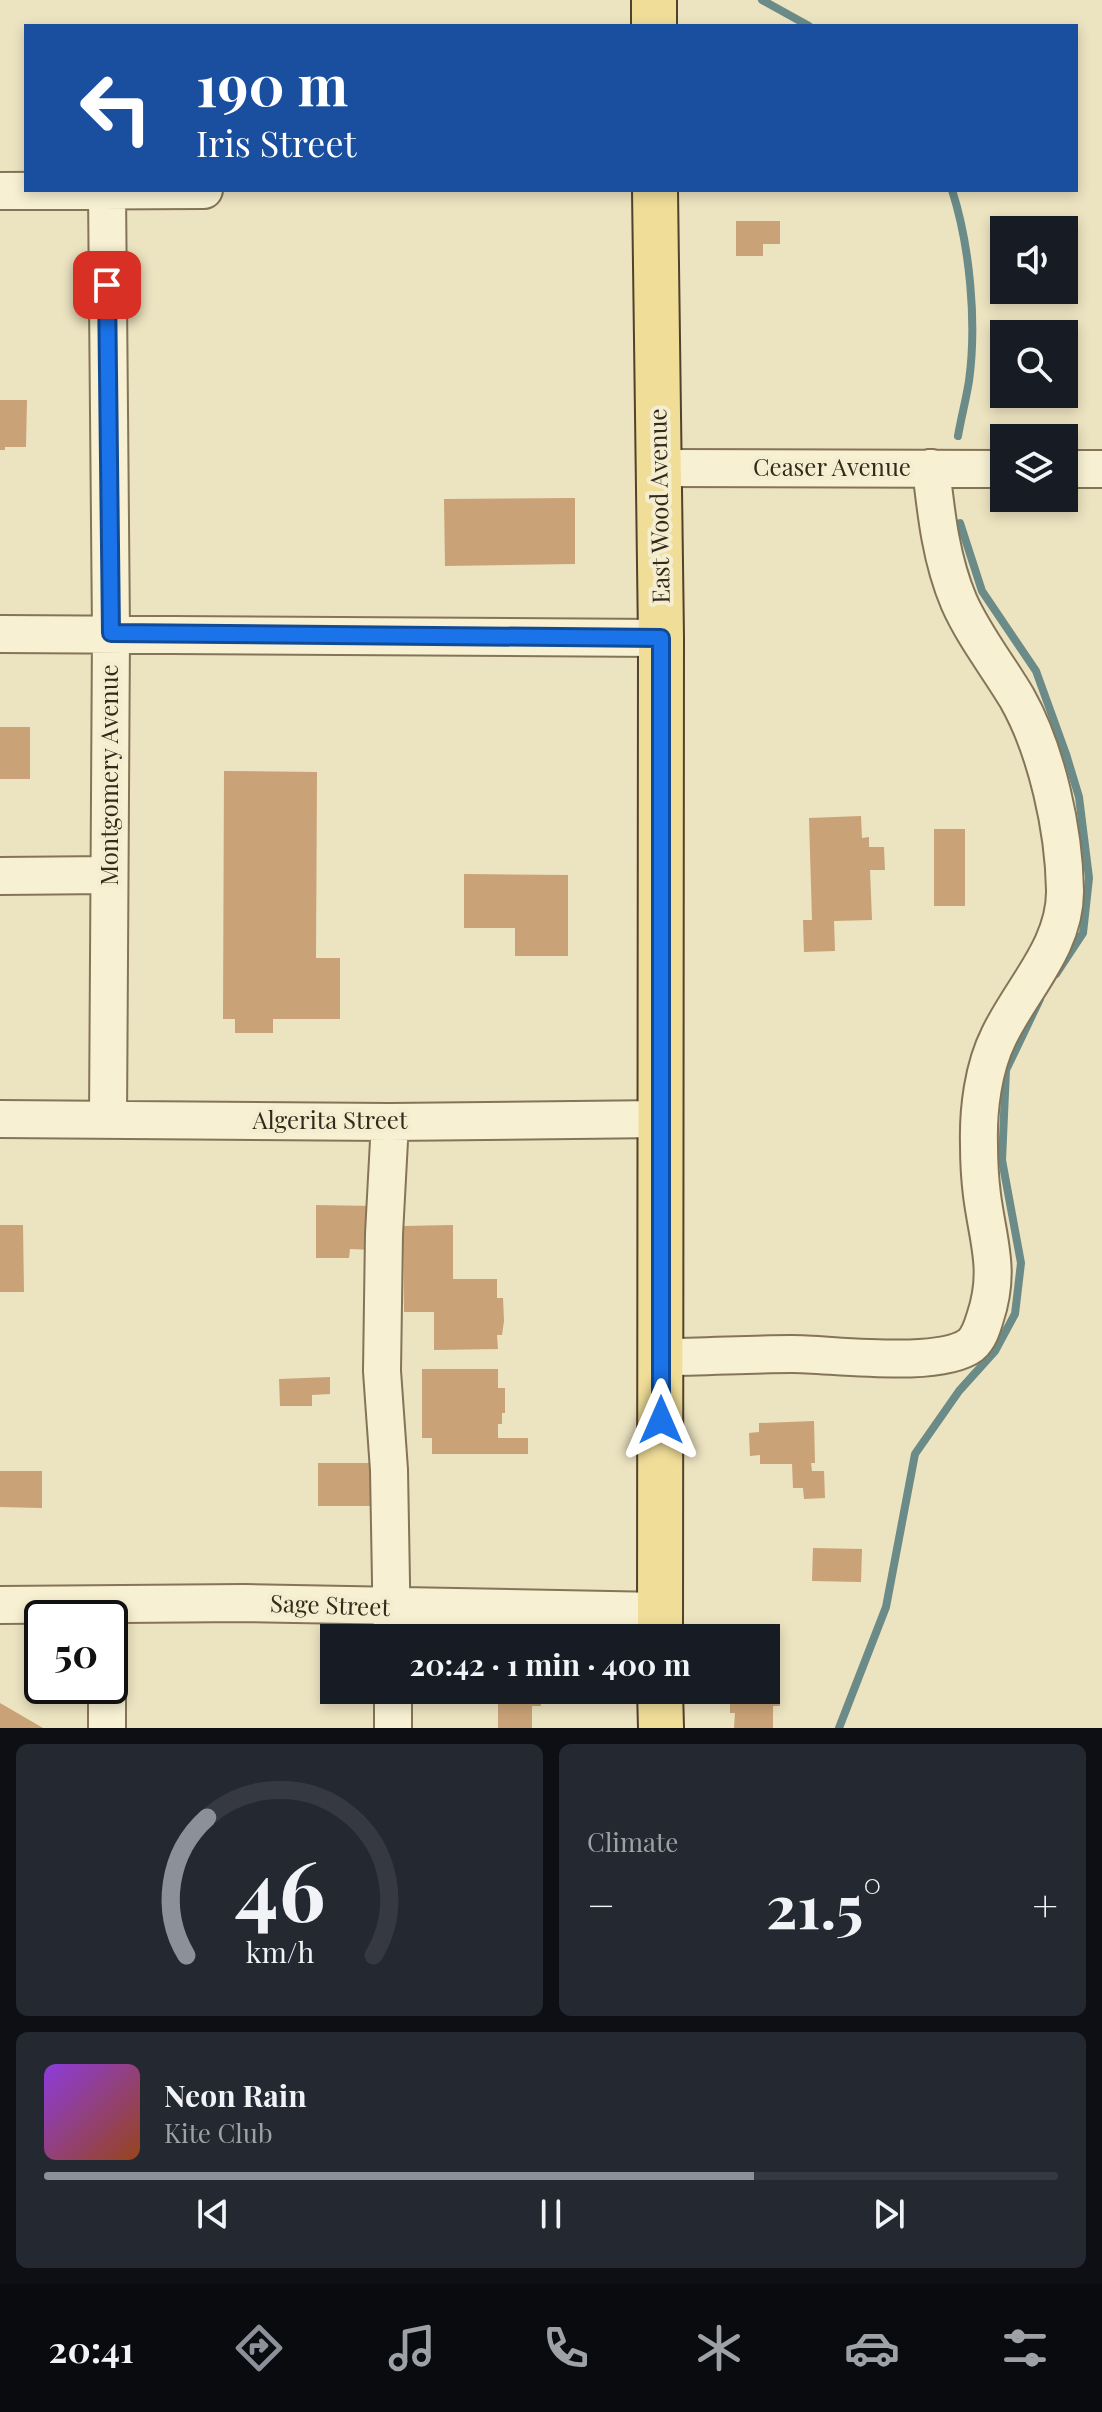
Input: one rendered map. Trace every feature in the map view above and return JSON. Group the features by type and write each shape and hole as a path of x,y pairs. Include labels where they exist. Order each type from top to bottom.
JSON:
{"main road":[{"path":"654,0 654,24"},
{"name":"East Wood Avenue","path":"655,192 661,638 660,1624"},
{"path":"660,1704 661,1728"}],"street":[{"path":"0,191 24,191"},
{"name":"Montgomery Avenue","path":"107,192 111,633 108,1120"},
{"name":"Ceaser Avenue","path":"660,468 990,469"},
{"path":"661,1357 946,1354 974,1342 982,1329 992,1296 993,1253 982,1195 979,1144 983,1091 1000,1033 1059,930 1064,906 1064,875 1060,837 1036,738 1018,701 969,624 957,598 938,527 931,468"},
{"path":"1078,469 1102,469"},
{"path":"0,634 661,638"},
{"path":"0,876 109,875"},
{"name":"Algerita Street","path":"0,1119 390,1122 661,1119"},
{"path":"390,1122 384,1234 382,1371 389,1470 392,1623"},
{"name":"Sage Street","path":"0,1605 24,1606"},
{"name":"Sage Street","path":"128,1611 392,1623 526,1624"},
{"path":"107,1704 107,1728"},
{"path":"393,1704 393,1728"}],"building":[{"path":"736,221 780,221 780,244 763,244 763,256 736,256"},
{"path":"0,400 27,400 26,447 5,447 5,450 0,450"},
{"path":"575,498 575,564 445,566 444,499"},
{"path":"0,727 30,727 30,779 0,779"},
{"path":"224,771 317,772 316,958 340,958 340,1019 273,1019 273,1033 235,1033 235,1019 223,1019"},
{"path":"861,816 862,838 869,837 869,847 884,847 885,870 870,870 872,920 834,921 835,951 804,952 803,920 812,920 809,818"},
{"path":"934,829 965,829 965,906 934,906"},
{"path":"464,874 568,875 568,956 515,956 515,928 464,928"},
{"path":"316,1205 374,1206 374,1250 350,1249 349,1258 316,1258"},
{"path":"0,1225 23,1225 24,1292 0,1292"},
{"path":"453,1225 453,1279 497,1279 497,1298 503,1298 504,1321 502,1335 497,1335 498,1349 434,1350 434,1312 404,1312 403,1226"},
{"path":"422,1369 498,1369 498,1388 505,1388 505,1413 502,1413 502,1424 498,1424 498,1438 528,1438 528,1454 432,1454 432,1438 422,1438"},
{"path":"330,1377 330,1394 312,1395 312,1406 280,1406 279,1379"},
{"path":"814,1421 815,1463 811,1463 812,1471 824,1471 825,1498 804,1499 803,1488 793,1488 792,1464 760,1464 760,1455 750,1456 749,1433 759,1432 759,1423"},
{"path":"318,1463 371,1463 371,1506 318,1506"},
{"path":"0,1471 42,1471 42,1508 0,1507"},
{"path":"813,1548 862,1549 861,1582 812,1581"},
{"path":"0,1703 43,1728 0,1728"},
{"path":"498,1704 541,1704 532,1706 532,1728 498,1728"},
{"path":"730,1704 780,1704 773,1706 773,1728 734,1728 735,1713 730,1713"}],"waterway":[{"path":"762,0 805,24"},
{"path":"953,192 963,235 972,310 969,381 958,436"},
{"path":"960,523 982,591 1036,671 1079,797 1089,878 1083,933 1056,974"},
{"path":"839,1728 886,1607 915,1454 959,1391 995,1351 1015,1314 1021,1263 1002,1160 1006,1070 1040,999"}],"route":[{"path":"107,285 111,633 661,638 661,1420"}]}
